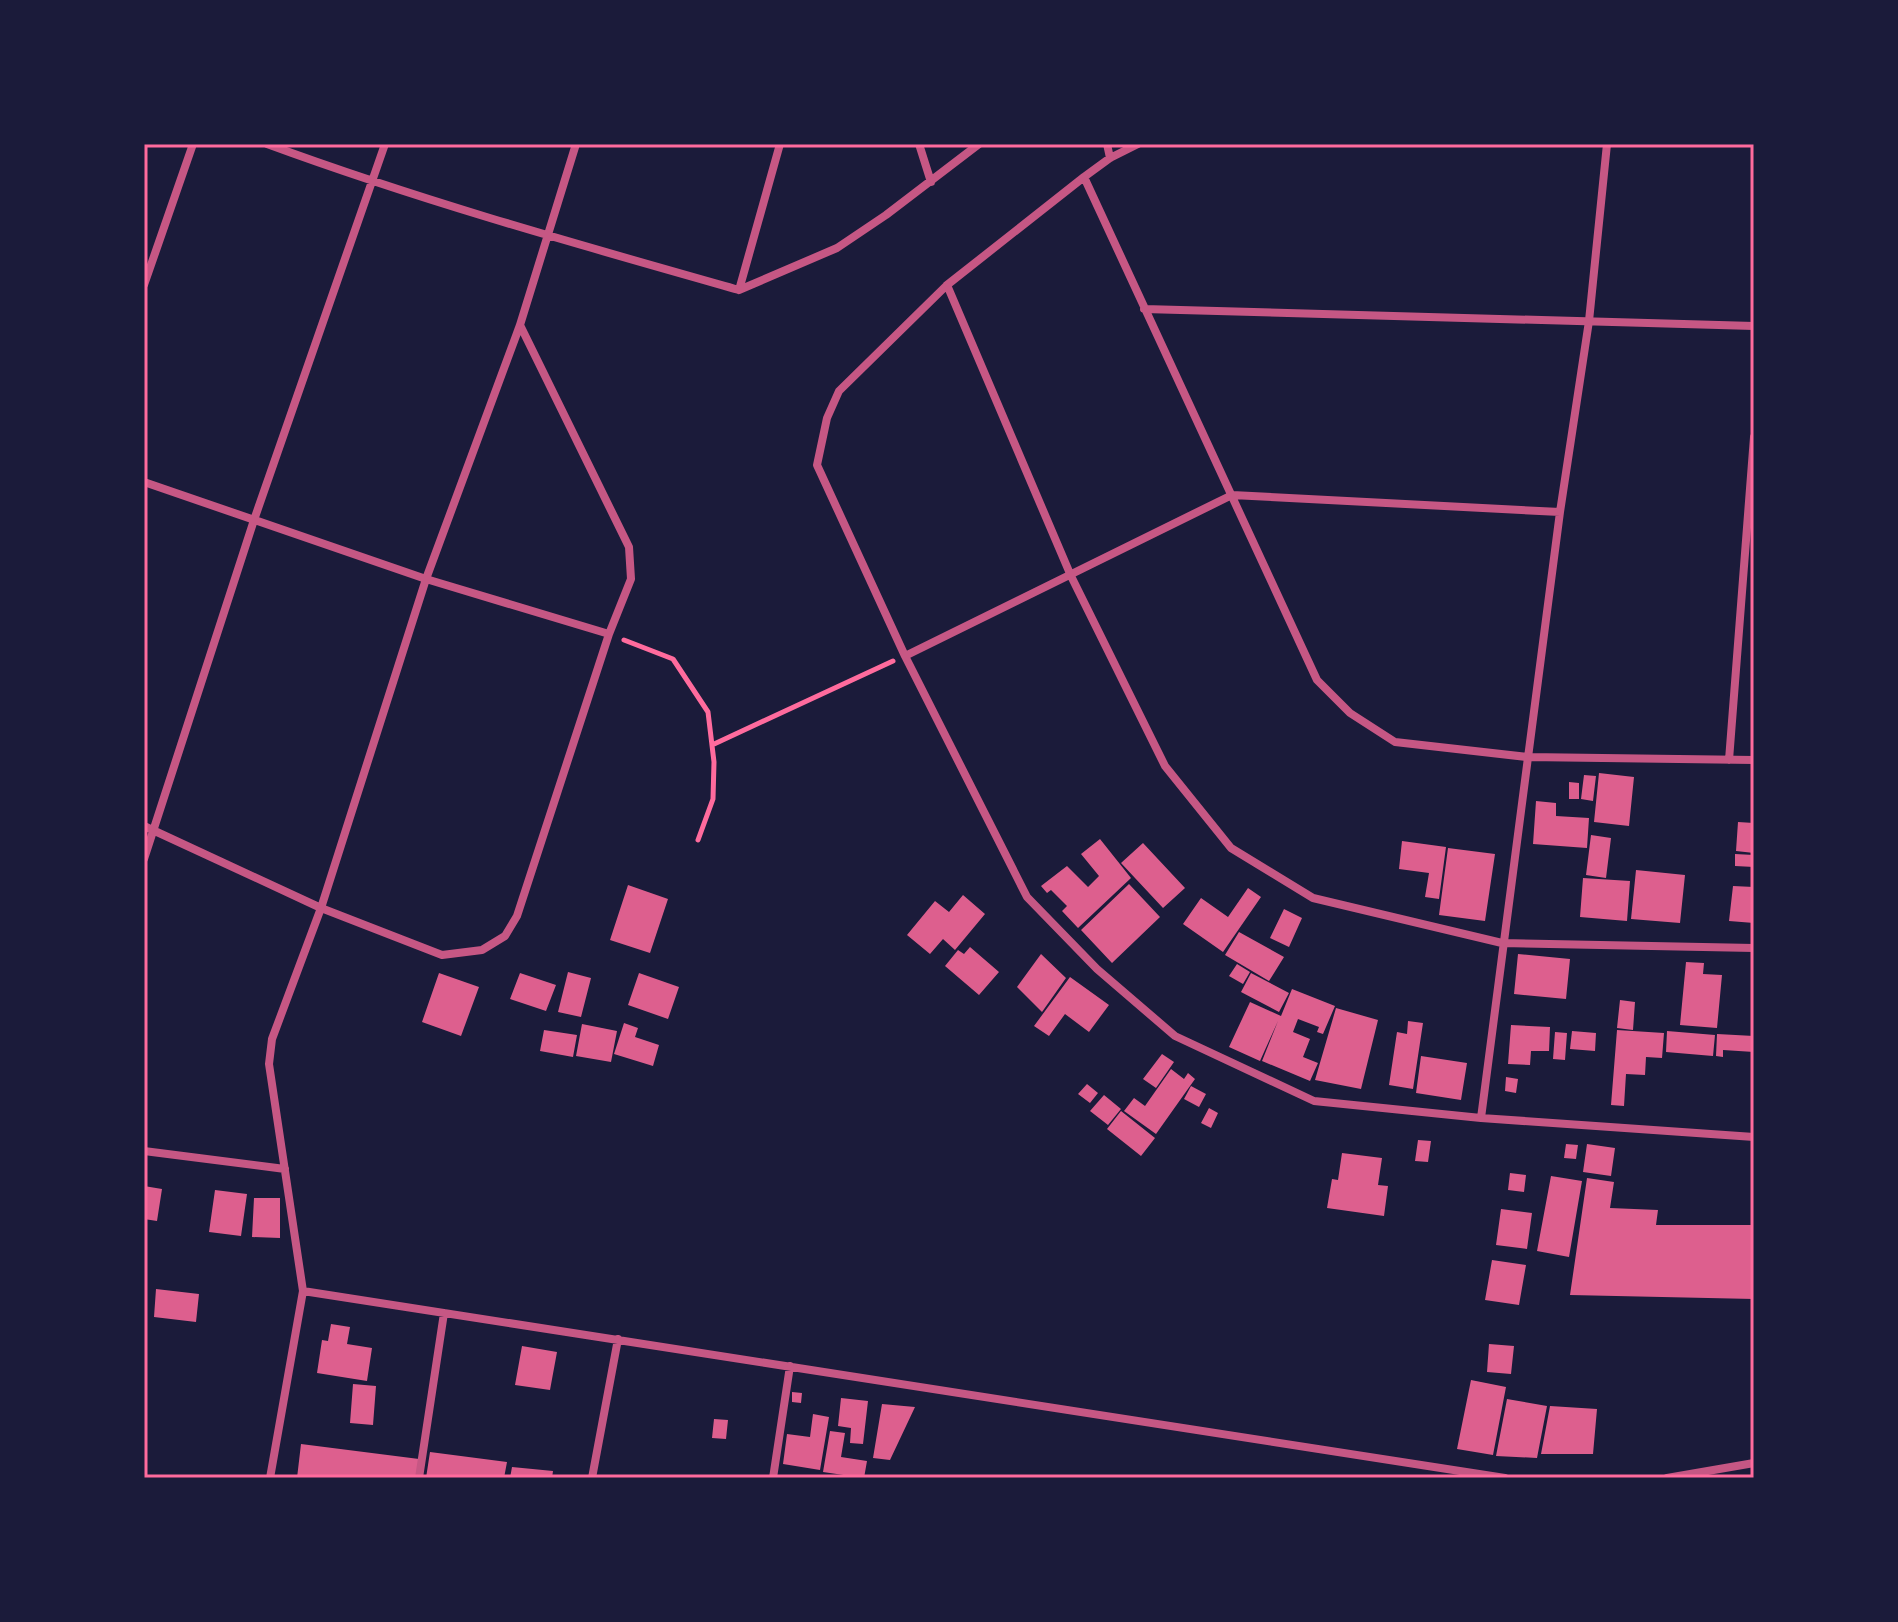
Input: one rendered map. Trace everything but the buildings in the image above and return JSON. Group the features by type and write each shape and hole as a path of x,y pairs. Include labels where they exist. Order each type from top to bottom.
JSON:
{"street":[{"path":"144,285 193,144"},
{"path":"267,144 373,182 547,236 739,290 837,248 979,144"},
{"path":"144,859 254,520 385,144"},
{"path":"270,1478 303,1291 269,1064 272,1039 321,908 426,579 520,325 576,144"},
{"path":"739,290 780,144"},
{"path":"919,144 931,182"},
{"path":"1107,144 1110,158"},
{"path":"1138,144 1110,158 1084,177 947,285 839,391 827,418 817,465 905,656 1027,897 1097,969 1175,1036 1314,1101 1481,1118 1754,1137"},
{"path":"1481,1118 1560,512 1589,321 1607,144"},
{"path":"1084,177 1317,680 1350,713 1395,742 1527,757 1754,760"},
{"path":"947,285 1071,576 1165,766 1231,848 1313,898 1502,943 1754,948"},
{"path":"1144,309 1754,326"},
{"path":"144,826 321,908 442,955 482,950 505,936 517,916 609,634 631,579 629,547 520,325"},
{"path":"1729,760 1754,437"},
{"path":"144,482 426,579 609,634"},
{"path":"905,656 1232,495 1560,512"},
{"path":"144,1151 285,1169"},
{"path":"303,1291 1505,1478"},
{"path":"419,1478 444,1313"},
{"path":"592,1478 618,1339"},
{"path":"773,1478 790,1366"},
{"path":"1667,1478 1754,1463"}],"path":[{"path":"609,634 673,659 708,712 713,799 698,840"},
{"path":"712,745 905,656"}]}
